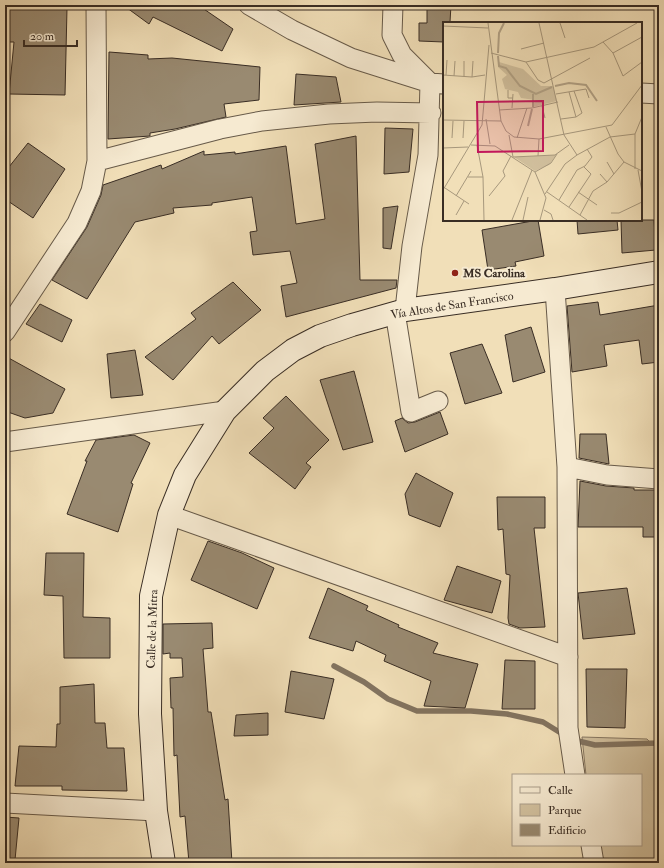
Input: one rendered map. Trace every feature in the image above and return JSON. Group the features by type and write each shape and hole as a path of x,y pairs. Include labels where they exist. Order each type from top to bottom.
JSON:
{"street":[{"path":"5,332 77,223 91,191 97,161 96,5"},
{"path":"249,5 292,30 351,58 437,84"},
{"path":"393,5 392,35 402,55 437,84"},
{"path":"437,84 430,113 428,154 400,311 411,412 438,401"},
{"path":"642,93 659,94"},
{"path":"97,161 220,129 262,121 377,112 430,113"},
{"name":"Vía Altos de San Francisco","path":"225,411 265,371 293,350 320,336 400,311 555,289 659,272"},
{"path":"555,289 567,467 568,728 575,774"},
{"path":"5,442 225,411"},
{"name":"Calle de la Mitra","path":"164,863 156,811 150,714 151,596 169,515 185,475 225,411"},
{"path":"567,467 607,475 659,479"},
{"path":"169,515 568,657"},
{"path":"5,803 156,811"}],"green space":[{"path":"582,737 647,739 659,751 659,863 604,863 600,846 642,846 642,774 586,774"}],"building":[{"path":"123,5 198,5 233,29 222,51 153,17 149,24"},
{"path":"427,5 451,5 450,22 443,22 443,42 419,41 419,23 427,23"},
{"path":"9,8 67,8 65,95 9,94 14,42 9,42"},
{"path":"109,52 148,55 148,59 172,58 260,67 259,100 224,104 226,117 175,129 150,133 150,136 108,139"},
{"path":"296,74 336,77 341,102 294,105"},
{"path":"385,128 413,129 409,172 384,174"},
{"path":"356,136 360,280 397,280 396,288 286,317 281,286 297,283 290,251 253,255 250,232 257,231 252,197 212,203 212,205 173,208 174,213 135,222 87,299 52,280 87,227 101,195 103,185 161,165 162,169 204,151 204,155 235,152 235,154 286,146 296,224 325,219 315,144"},
{"path":"28,143 65,169 33,218 5,199 5,172"},
{"path":"398,206 391,249 383,248 383,208"},
{"path":"654,220 656,250 622,253 621,221"},
{"path":"538,221 544,256 515,262 516,266 488,270 482,230"},
{"path":"577,221 617,221 618,230 578,234"},
{"path":"233,282 261,310 219,344 212,336 173,380 145,357 196,319 191,313"},
{"path":"598,302 600,315 659,305 659,362 642,364 639,340 604,345 607,366 572,372 567,306"},
{"path":"40,304 72,320 62,342 26,324"},
{"path":"531,327 545,372 513,382 505,335"},
{"path":"482,344 502,393 465,404 450,353"},
{"path":"135,350 143,395 111,398 107,354"},
{"path":"5,356 65,389 53,413 25,418 5,411"},
{"path":"354,371 373,442 343,450 320,380"},
{"path":"286,396 329,440 306,463 311,467 295,489 249,453 274,428 263,418"},
{"path":"440,412 448,434 405,452 395,421 402,418 408,423 415,422"},
{"path":"580,434 606,434 609,464 579,458"},
{"path":"134,435 150,443 131,483 133,484 118,532 67,514 87,461 85,461 96,440"},
{"path":"416,473 453,493 440,527 409,515 405,494"},
{"path":"580,481 606,486 634,488 634,490 659,490 659,537 643,537 643,527 578,527"},
{"path":"497,497 545,497 545,528 534,528 545,627 520,628 509,624 510,575 506,574 503,529 498,530"},
{"path":"208,541 242,553 274,568 257,609 191,580"},
{"path":"46,553 84,553 83,617 110,618 110,658 64,658 63,596 44,595"},
{"path":"457,566 501,581 492,613 444,600"},
{"path":"328,588 368,606 366,610 399,625 398,627 438,643 433,653 478,664 465,708 424,706 431,681 384,661 386,655 356,641 353,651 309,638"},
{"path":"627,588 635,634 583,639 578,593"},
{"path":"212,623 213,648 203,649 208,712 211,712 225,800 228,799 232,863 189,863 185,816 180,817 177,755 174,756 173,708 171,708 170,678 183,677 182,658 170,658 170,653 163,654 163,624"},
{"path":"505,660 535,661 535,709 502,709"},
{"path":"586,669 627,669 625,728 587,727"},
{"path":"291,671 334,679 324,719 285,712"},
{"path":"94,684 95,723 105,723 107,748 124,748 127,791 62,790 62,786 15,786 19,746 56,747 57,724 60,724 60,687"},
{"path":"268,713 268,735 234,736 236,715"},
{"path":"5,817 19,818 15,860 5,859"}],"waterway":[{"path":"334,666 364,682 388,699 417,711 471,711 507,714 543,722 564,735"},
{"path":"574,740 595,745 659,743"}],"place":[{"name":"MS Carolina","path":"455,273"}]}
